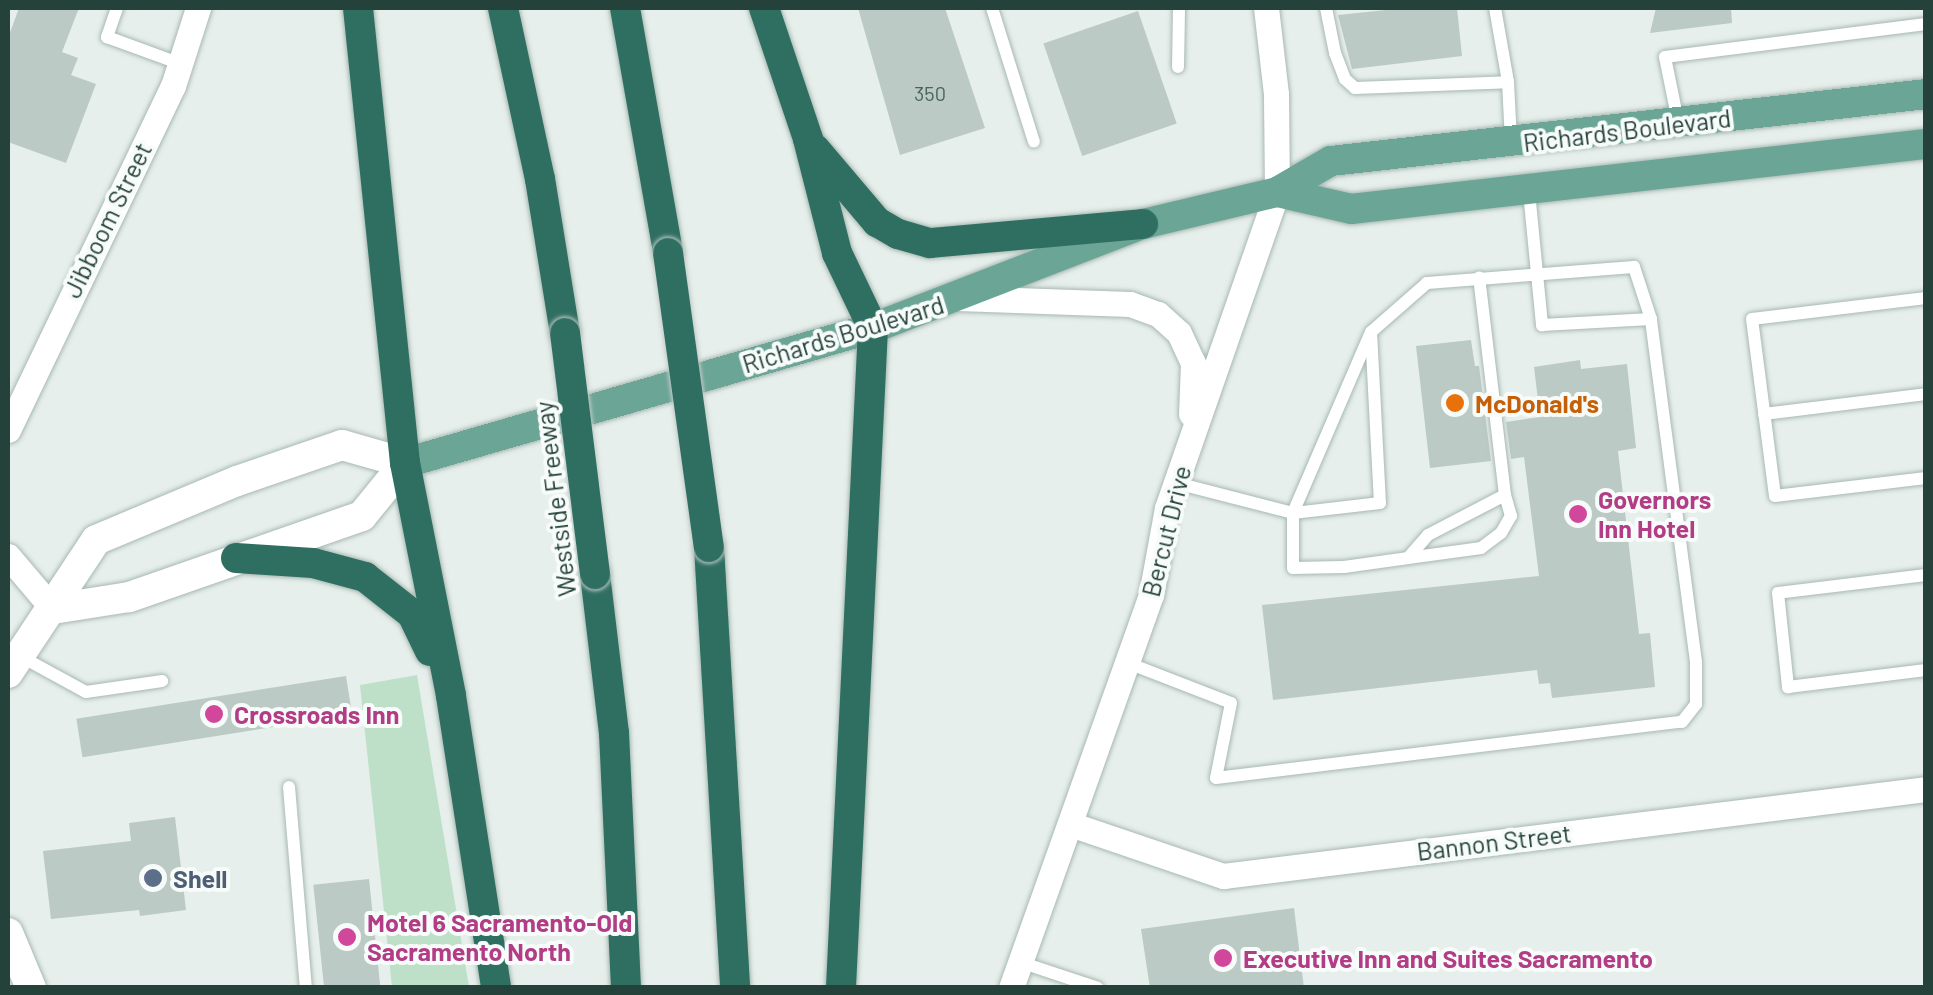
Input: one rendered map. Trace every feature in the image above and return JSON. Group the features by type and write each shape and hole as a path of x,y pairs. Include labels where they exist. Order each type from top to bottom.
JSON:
{"highway":[{"path":"358,8 404,463 451,696 496,988"},
{"name":"Westside Freeway","path":"503,8 540,180 565,333 614,733 626,988"},
{"path":"625,8 668,253 710,547 736,988"},
{"path":"764,8 808,138 837,253 873,328 841,988"},
{"path":"808,138 856,203 898,234 930,242 1143,224"},
{"path":"236,558 313,562 365,577 412,614 451,696"}],"main road":[{"name":"Richards Boulevard","path":"404,463 873,328 1143,224 1277,192 1331,161 1926,94"},
{"name":"Richards Boulevard","path":"1277,192 1351,210 1926,144"}],"street":[{"name":"Jibboom Street","path":"8,430 180,64 198,8"},
{"name":"Bercut Drive","path":"1011,988 1151,595 1176,483 1277,192 1276,94 1266,8"},
{"path":"958,298 1130,304 1170,321 1186,343 1193,364 1185,456"},
{"path":"13,664 96,540 203,495 342,445 404,463 362,516 128,597 53,609"},
{"path":"8,556 53,609"},
{"name":"Bannon Street","path":"1070,824 1223,876 1926,789"}],"lane":[{"path":"117,8 108,36 180,64"},
{"path":"992,8 1034,142"},
{"path":"1178,67 1179,8"},
{"path":"1326,8 1335,53 1345,78 1355,88 1508,82"},
{"path":"1495,8 1508,82 1511,143"},
{"path":"1679,124 1665,57 1926,24"},
{"path":"1529,192 1542,325 1651,319"},
{"path":"1128,663 1231,702 1216,778 1682,722 1696,704 1696,662 1651,319 1634,267 1479,278 1427,284 1371,332 1293,512 1293,568 1344,568 1481,548 1501,533 1511,516 1504,494 1479,278"},
{"path":"1926,298 1752,319 1775,496 1926,478"},
{"path":"1176,483 1293,512 1380,503 1371,332"},
{"path":"1764,414 1926,394"},
{"path":"1408,558 1428,534 1504,494"},
{"path":"1926,575 1778,593 1788,687 1926,670"},
{"path":"13,664 86,692 162,680"},
{"path":"290,788 306,988"},
{"path":"1019,962 1098,988"}],"green space":[{"path":"417,675 469,987 392,987 360,685"}],"building":[{"path":"19,8 79,8 62,52 78,58 71,75 96,84 66,163 8,142 8,38"},
{"path":"858,8 945,8 985,128 900,155"},
{"path":"1405,8 1457,8 1462,56 1352,69 1338,15"},
{"path":"1656,8 1731,8 1732,23 1650,33"},
{"path":"1138,11 1177,124 1082,156 1043,44"},
{"name":"McDonald's","path":"1471,340 1475,366 1479,366 1491,461 1430,468 1416,346"},
{"name":"Governors Inn Hotel","path":"1580,360 1581,369 1627,364 1636,448 1618,451 1639,634 1650,633 1655,687 1552,698 1550,683 1539,684 1537,670 1273,700 1262,605 1539,576 1524,457 1511,459 1506,422 1540,417 1534,367"},
{"name":"Crossroads Inn","path":"346,676 352,715 82,757 76,719"},
{"path":"175,817 186,910 140,916 139,910 51,919 43,851 131,841 129,823"},
{"name":"Motel 6 Sacramento-Old Sacramento North","path":"369,879 380,988 324,988 313,885"},
{"name":"Executive Inn and Suites Sacramento","path":"1294,908 1304,988 1150,988 1141,929"}],"place":[{"name":"McDonald's","path":"1455,403"},
{"name":"Governors Inn Hotel","path":"1578,514"},
{"name":"Crossroads Inn","path":"214,714"},
{"name":"Shell","path":"153,878"},
{"name":"Motel 6 Sacramento-Old Sacramento North","path":"347,937"},
{"name":"Executive Inn and Suites Sacramento","path":"1223,958"}]}
